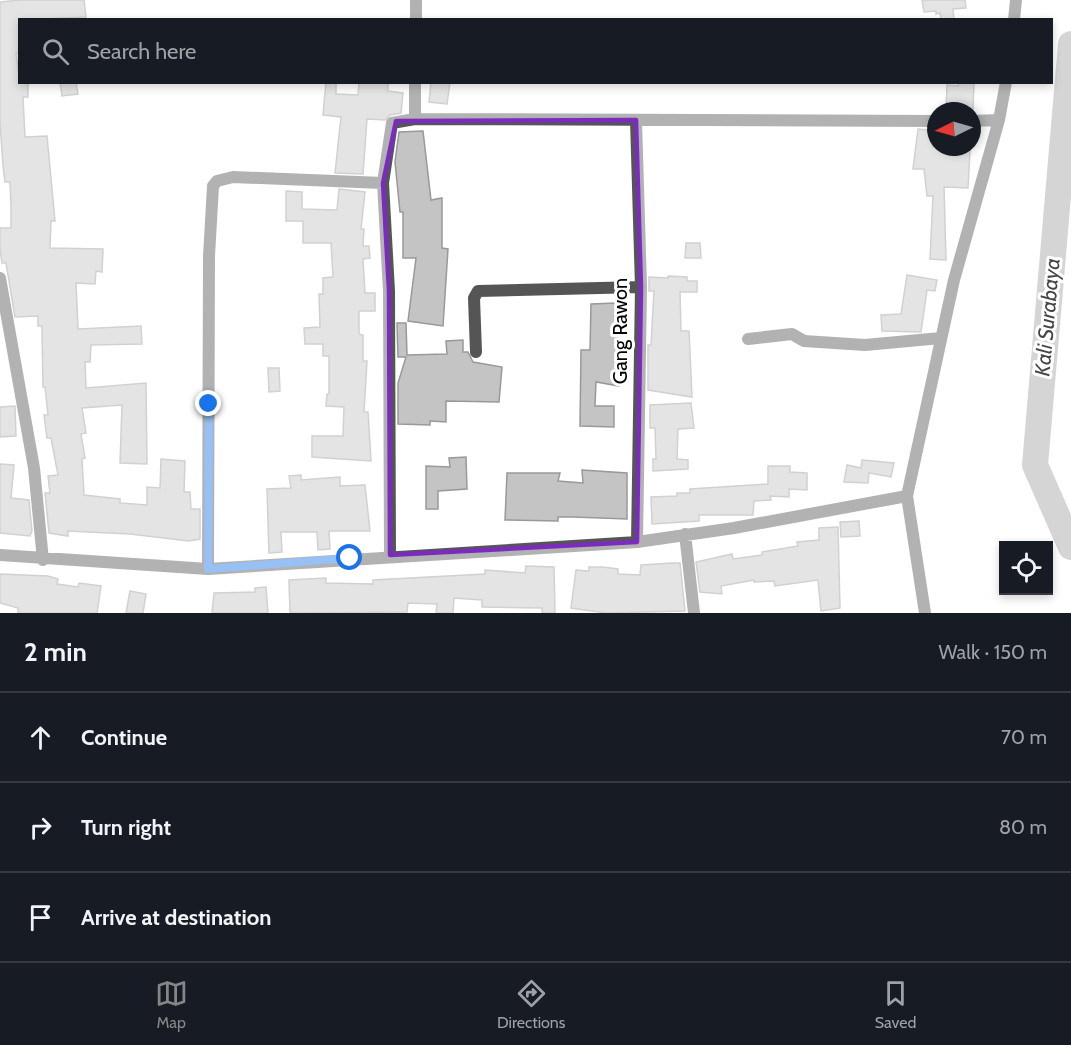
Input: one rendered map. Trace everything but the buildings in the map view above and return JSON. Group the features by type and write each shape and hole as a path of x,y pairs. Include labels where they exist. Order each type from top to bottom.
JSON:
{"street":[{"path":"416,0 416,18"},
{"path":"1014,18 1016,0"},
{"path":"415,84 415,119"},
{"path":"925,613 907,496 941,338 999,120 1006,84"},
{"path":"390,555 389,291 383,183 392,123 415,119 927,121"},
{"name":"Gang Rawon","path":"636,120 641,287 637,542"},
{"path":"981,121 999,120"},
{"path":"208,569 209,256 213,186 217,181 233,177 383,183"},
{"path":"0,278 34,468 43,560"},
{"path":"476,352 474,298 478,291 641,287"},
{"path":"748,339 792,334 804,341 865,345 941,338"},
{"path":"0,555 43,560 208,569 390,555 637,542 907,496"},
{"path":"685,534 694,613"}],"highlighted area":[{"path":"636,120 641,287 637,542 390,555 389,291 383,183 396,121"}],"waterway":[{"name":"Kali Surabaya","path":"1071,44 1035,465 1071,547"}],"route":[{"path":"209,404 208,569 350,558"}]}
